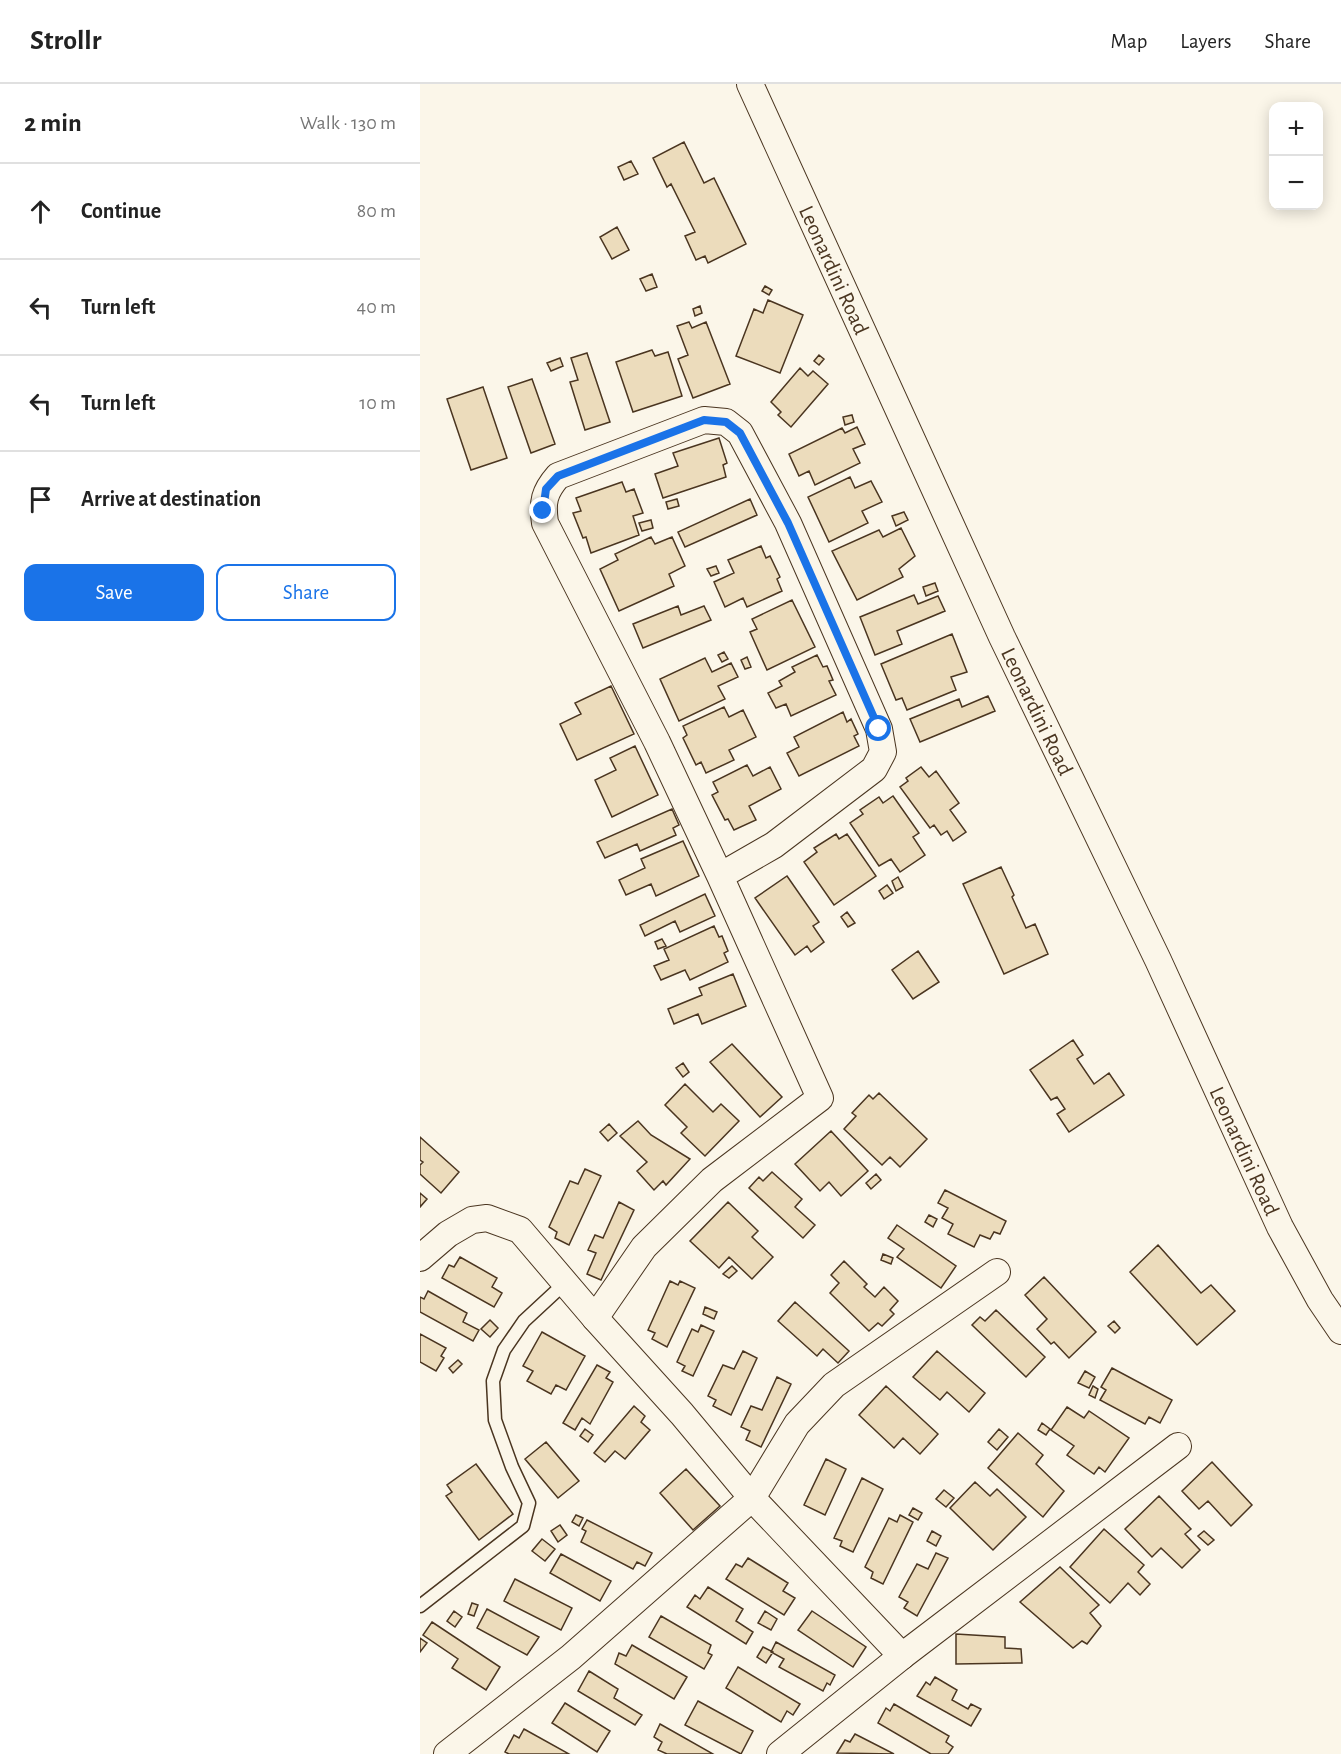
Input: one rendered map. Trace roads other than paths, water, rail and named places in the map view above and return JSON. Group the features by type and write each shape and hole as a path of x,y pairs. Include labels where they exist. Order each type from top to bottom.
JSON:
{"street":[{"name":"Leonardini Road","path":"750,84 1002,637 1158,960 1280,1227 1320,1300 1341,1331"},
{"path":"596,1318 644,1247 712,1180 820,1098 657,742 545,524 543,511 546,489 558,476 704,420 726,422 740,433 788,523 875,718 883,752 874,769 774,845 720,876"},
{"path":"420,1258 448,1234 472,1220 488,1218 520,1230 682,1414 752,1498 902,1656"},
{"path":"447,1754 571,1657 752,1498 797,1424 834,1385 997,1272"},
{"path":"780,1754 902,1656 1178,1446"}],"lane":[{"path":"420,1606 523,1526 529,1503 512,1467 495,1420 493,1381 504,1350 524,1321 565,1283"}]}
